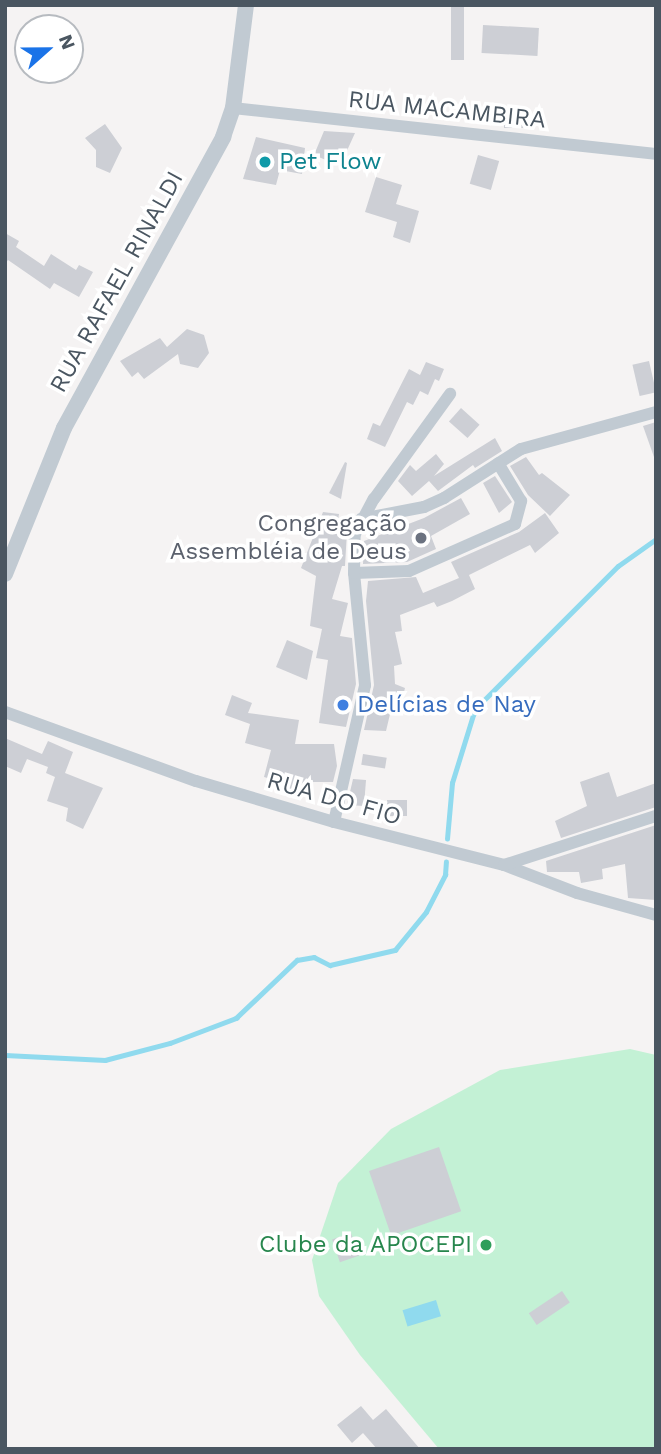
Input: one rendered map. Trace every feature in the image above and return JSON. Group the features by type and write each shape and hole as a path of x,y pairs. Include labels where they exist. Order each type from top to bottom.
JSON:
{"street":[{"name":"RUA RAFAEL RINALDI","path":"5,574 60,437 223,137 233,108 246,5"},
{"name":"RUA MACAMBIRA","path":"233,108 656,154"},
{"path":"334,822 365,685 354,573 355,534 361,519 450,394"},
{"path":"361,519 424,507 521,449 656,412"},
{"path":"354,573 409,571 515,524 521,501 498,463"},
{"name":"RUA DO FIO","path":"5,712 196,781 334,822 504,865 656,915"},
{"path":"504,865 656,816"}],"green space":[{"name":"Clube da APOCEPI","path":"630,1049 656,1055 656,1449 439,1449 360,1355 319,1296 312,1260 338,1183 391,1129 500,1070"}],"water":[{"path":"436,1300 441,1316 407,1326 403,1310"}],"building":[{"path":"451,5 464,5 464,60 451,60"},
{"path":"483,25 539,28 537,56 482,53"},
{"path":"504,108 525,108 525,128 504,128"},
{"path":"105,124 122,148 110,173 96,167 96,150 85,138"},
{"path":"324,131 355,133 340,166 314,155"},
{"name":"Pet Flow","path":"256,137 305,148 302,174 280,170 276,185 243,179"},
{"path":"478,155 499,161 491,190 470,184"},
{"path":"376,177 402,185 396,204 419,211 410,243 393,237 397,222 365,212"},
{"path":"5,233 19,241 16,247 44,266 51,254 76,270 79,265 93,272 79,297 54,283 50,289 8,260 5,264"},
{"path":"187,329 204,335 209,353 198,368 180,364 178,354 144,379 138,372 132,377 120,361 160,338 167,347"},
{"path":"649,361 656,392 640,396 632,365"},
{"path":"426,362 444,369 439,381 435,379 428,395 420,391 413,405 407,402 385,447 367,439 373,423 380,426 409,369 420,375"},
{"path":"461,408 480,425 468,438 449,421"},
{"path":"656,422 656,457 654,457 643,426"},
{"path":"495,438 502,451 475,468 473,465 438,491 429,481 412,496 398,481 410,465 416,471 436,454 444,464 434,476"},
{"path":"526,457 539,475 542,473 570,495 550,516 528,495 510,466"},
{"path":"345,462 347,463 341,499 329,493"},
{"path":"495,476 512,502 499,513 483,483"},
{"path":"461,498 470,514 431,536 436,549 407,562 363,564 364,541 424,518"},
{"path":"323,512 339,514 336,534 347,531 345,566 342,566 332,599 348,603 340,636 352,638 356,684 346,727 319,723 328,660 316,658 322,629 310,626 316,576 301,568"},
{"path":"545,513 559,533 535,553 530,545 469,575 475,589 437,607 434,602 400,615 402,631 395,632 402,664 394,666 395,684 405,688 402,700 391,710 386,731 364,730 374,685 366,601 368,581 416,577 423,593 459,578 451,562 519,532"},
{"path":"287,640 313,651 307,680 276,667"},
{"path":"232,695 252,703 248,713 299,720 295,744 334,744 337,766 333,782 303,782 301,794 281,791 282,782 264,777 271,750 245,743 250,724 225,715"},
{"path":"5,738 42,754 48,741 73,752 65,773 103,788 83,829 66,821 68,808 47,801 55,777 46,773 48,767 27,759 21,773 5,766"},
{"path":"363,754 387,758 385,769 361,765"},
{"path":"609,772 617,797 656,783 656,807 561,838 555,821 587,806 580,782"},
{"path":"353,779 366,780 364,806 347,805"},
{"path":"387,800 407,800 407,816 387,816"},
{"path":"656,825 656,900 628,898 625,864 602,869 603,879 581,883 579,872 547,872 546,861"},
{"path":"439,1147 461,1211 391,1235 369,1171"},
{"path":"351,1233 359,1256 340,1262 332,1240"},
{"path":"562,1291 570,1303 537,1325 529,1313"},
{"path":"361,1406 373,1420 386,1409 420,1449 377,1449 363,1433 352,1443 337,1425"}],"waterway":[{"path":"447,839 452,783 473,715 482,702 618,566 656,539"},
{"path":"5,1055 105,1060 170,1043 236,1018 297,960 314,957 330,965 395,950 426,912 445,875 446,862"}],"place":[{"name":"Pet Flow","path":"265,162"},
{"name":"Congregação Assembléia de Deus","path":"421,538"},
{"name":"Delícias de Nay","path":"343,705"},
{"name":"Clube da APOCEPI","path":"486,1245"}]}
